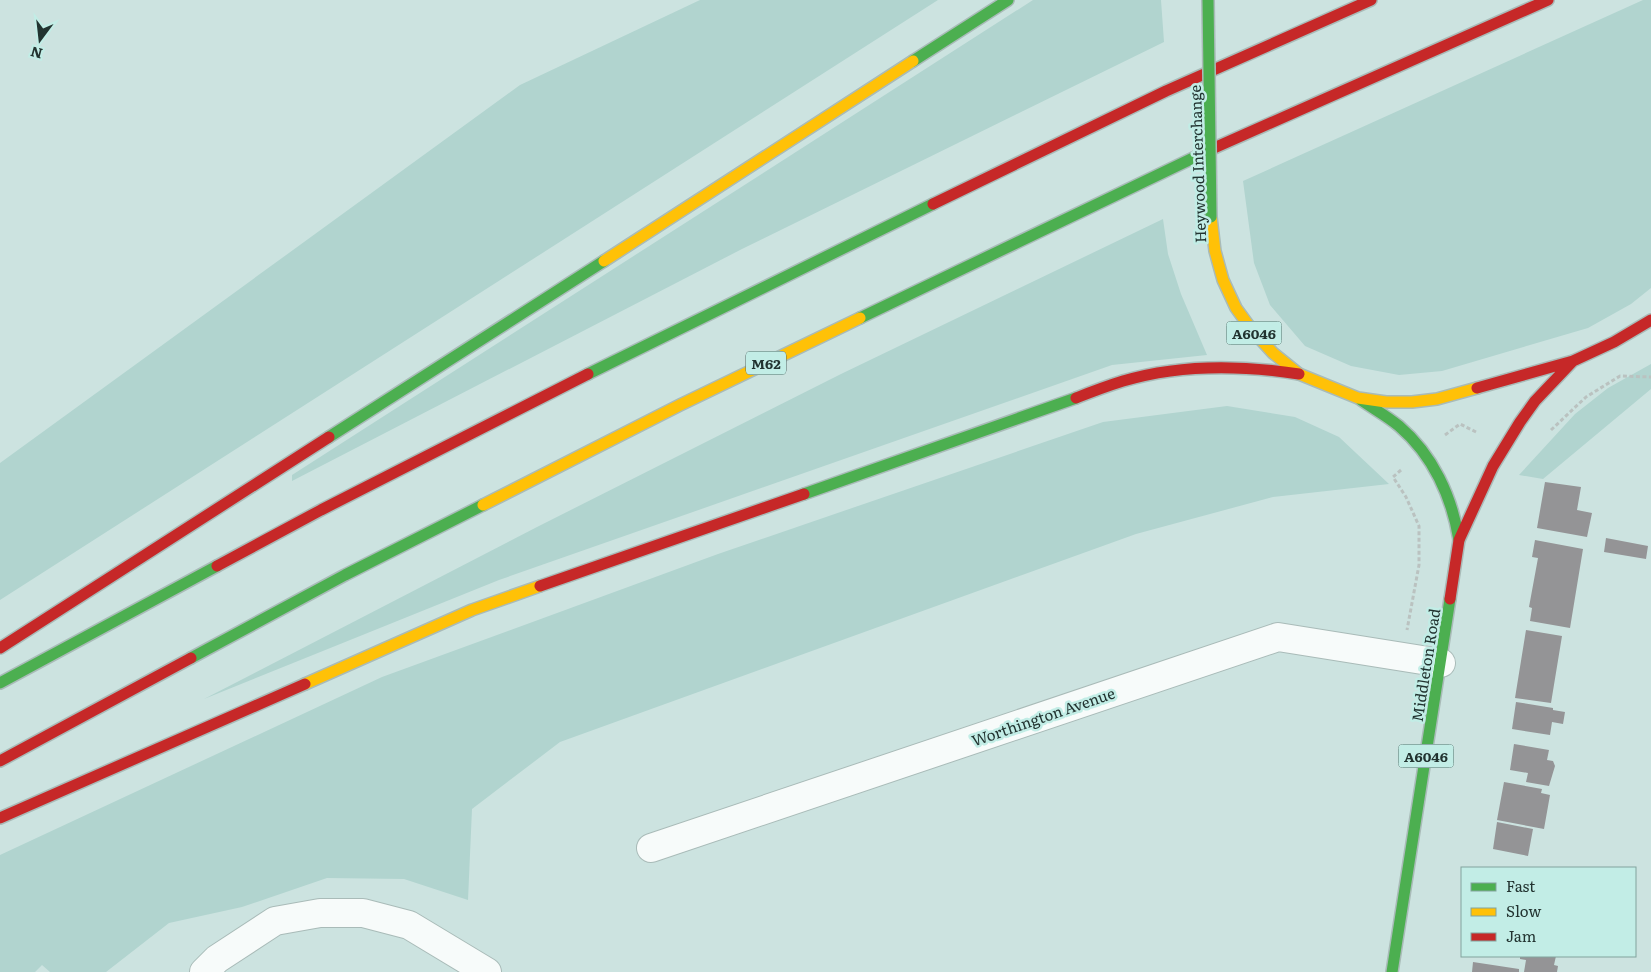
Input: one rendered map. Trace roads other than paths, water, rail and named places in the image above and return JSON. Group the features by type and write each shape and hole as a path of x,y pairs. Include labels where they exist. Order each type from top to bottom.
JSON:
{"main road":[{"path":"0,648 705,197 1008,0"},
{"name":"Heywood Interchange","path":"1208,0 1211,217 1215,251 1223,280 1236,308 1273,354 1299,374 1358,398 1386,402 1412,402 1437,399 1573,361 1639,332 1651,320"},
{"path":"0,683 321,510 640,347 1166,91 1371,0"},
{"name":"M62","path":"0,760 345,575 680,405 1187,160 1548,0"},
{"name":"Middleton Road","path":"1392,972 1460,540 1477,496 1504,445 1545,388 1573,361"},
{"path":"0,818 472,610 1124,382 1162,372 1226,367 1268,368 1299,374"},
{"name":"Middleton Road","path":"1358,398 1402,429 1423,452 1438,475 1450,501 1457,520 1460,540"}],"street":[{"name":"Worthington Avenue","path":"651,848 1278,637 1441,663"},
{"path":"204,972 217,959 276,922 320,913 363,913 409,925 487,972"}]}
